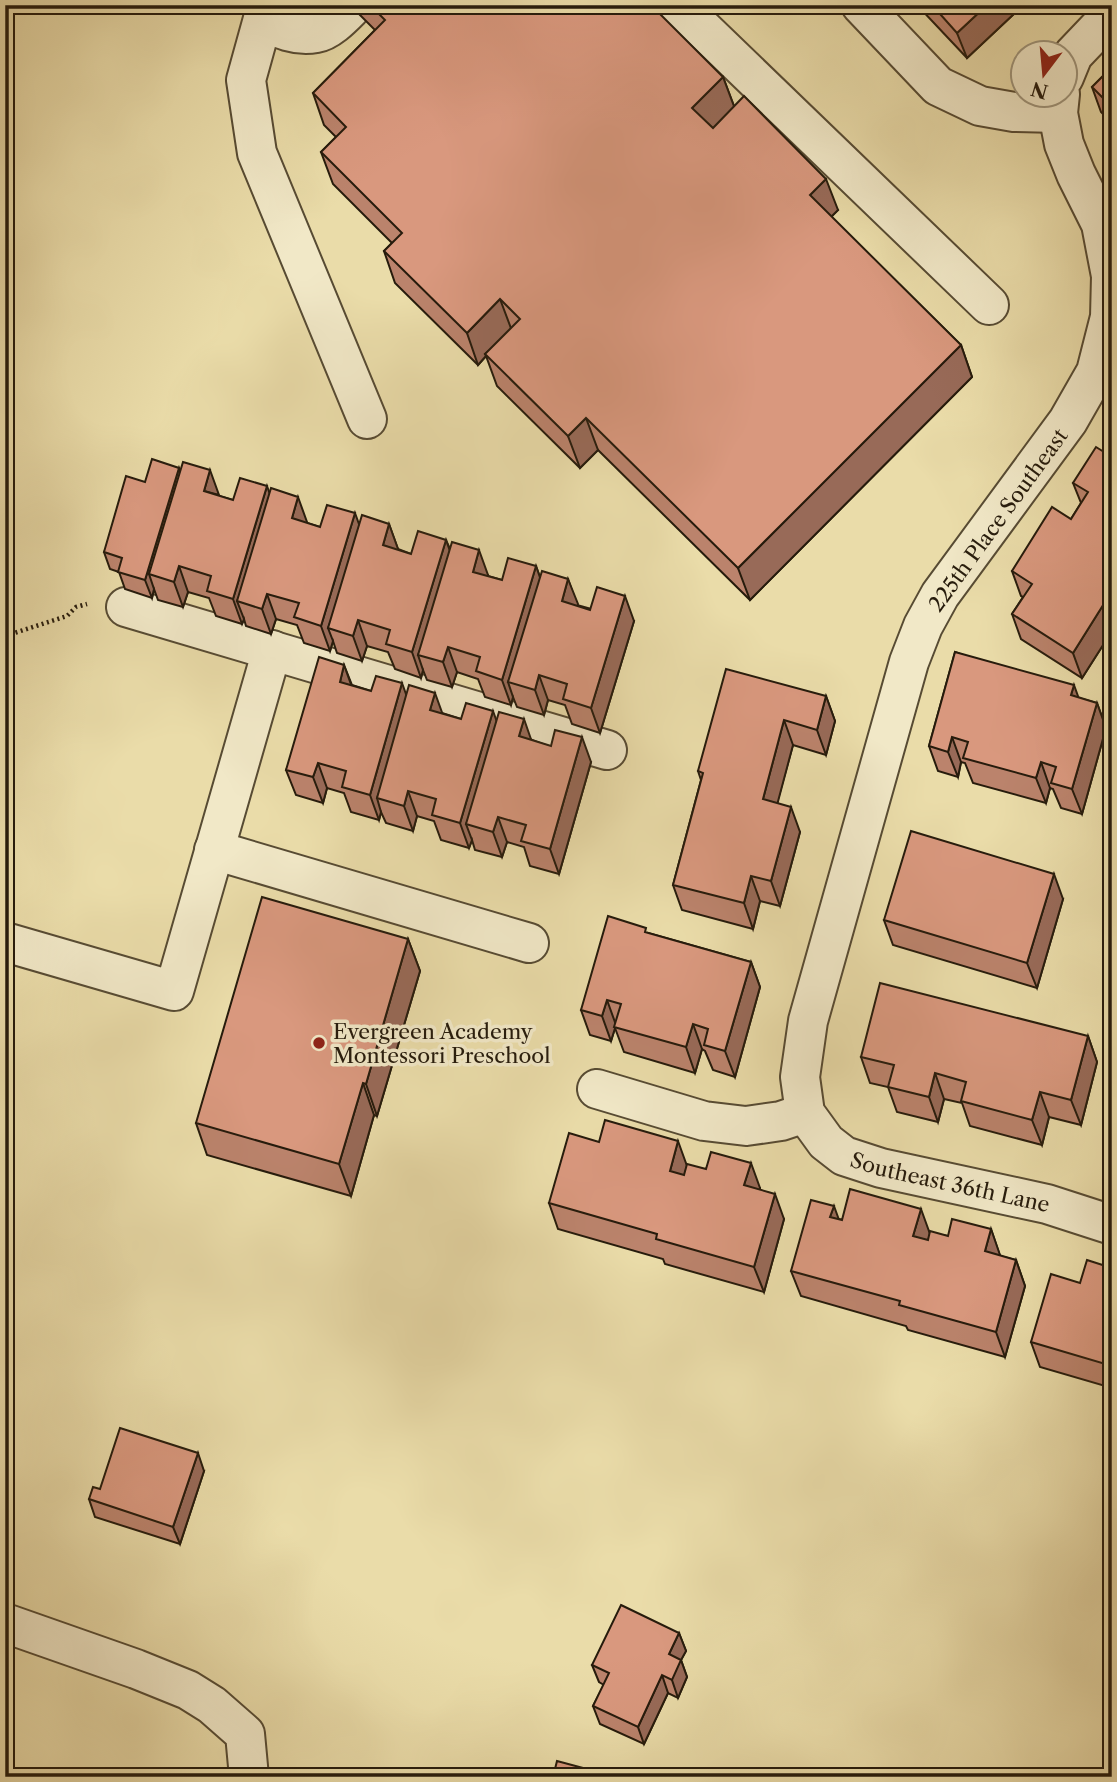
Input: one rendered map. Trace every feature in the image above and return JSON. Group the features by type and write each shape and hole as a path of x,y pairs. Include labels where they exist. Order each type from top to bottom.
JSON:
{"street":[{"path":"678,5 989,305"},
{"path":"861,5 938,86 979,106 1014,112 1025,108"},
{"path":"1078,50 1112,13 1106,5"},
{"path":"263,10 278,27 298,33 318,33 352,7"},
{"path":"263,10 246,80 257,153 367,419"},
{"name":"225th Place Southeast","path":"805,1113 800,1077 808,1021 909,662 923,626 940,596 1068,421 1096,372 1110,317 1111,276 1101,224 1064,144 1062,108"},
{"path":"126,607 607,750"},
{"path":"5,942 174,991 272,650"},
{"path":"214,850 529,943"},
{"path":"597,1089 704,1121 746,1126 781,1121 805,1113"},
{"name":"Southeast 36th Lane","path":"805,1113 826,1142 844,1156 881,1168 1046,1204 1112,1225"},
{"path":"5,1623 136,1669 188,1690 212,1705 245,1734 249,1777"}],"path":[{"path":"5,636 67,616 76,607 86,604 111,609 126,607"}],"building":[{"path":"370,5 623,5 626,9 630,5 651,5 723,77 692,108 713,128 744,96 826,179 810,195 961,345 738,568 586,418 568,436 485,354 520,319 500,299 467,333 384,251 402,233 321,152 346,127 313,93 385,20"},
{"path":"932,5 987,5 957,33"},
{"path":"1112,67 1112,107 1092,87"},
{"path":"1096,447 1112,457 1112,595 1110,594 1073,653 1012,614 1032,584 1012,571 1052,507 1071,519 1088,492 1073,483"},
{"path":"152,459 179,468 145,580 118,572 122,558 104,552 126,476 145,482"},
{"path":"183,462 210,470 204,491 233,500 240,478 267,486 233,599 207,591 211,576 179,566 174,582 149,574"},
{"path":"271,488 298,497 292,518 320,527 327,505 355,513 321,626 294,617 299,603 267,594 262,609 237,601"},
{"path":"362,515 389,524 383,545 411,554 418,531 446,540 412,652 386,644 390,630 358,620 353,636 328,628"},
{"path":"452,542 479,550 473,572 502,580 508,558 536,566 502,680 476,671 480,657 448,647 443,662 418,655"},
{"path":"542,571 568,579 562,601 590,610 597,587 625,596 591,708 563,699 567,684 539,675 535,690 508,682"},
{"path":"955,652 1074,685 1071,695 1097,703 1072,789 1051,783 1056,767 1041,762 1036,778 963,758 968,742 952,737 948,752 929,746"},
{"path":"319,657 344,665 340,682 371,691 376,676 402,683 370,795 342,787 346,771 318,763 313,777 286,770"},
{"path":"726,669 826,696 817,730 784,720 763,799 791,807 771,881 751,876 744,903 673,885 703,773 698,771"},
{"path":"409,685 435,693 430,710 461,719 466,703 493,711 460,823 432,815 436,799 408,791 404,806 377,798"},
{"path":"499,712 524,719 519,736 551,746 555,730 582,737 550,849 521,841 526,825 498,817 493,832 466,824"},
{"path":"911,831 1054,874 1027,963 884,920"},
{"name":"Evergreen Academy Montessori Preschool","path":"262,897 408,939 366,1084 363,1083 339,1164 196,1123"},
{"path":"608,916 646,928 645,932 751,962 725,1051 704,1045 708,1029 693,1024 686,1047 614,1027 621,1004 607,1000 602,1016 581,1010"},
{"path":"880,983 1088,1036 1071,1100 1040,1092 1032,1120 961,1101 966,1082 935,1073 929,1097 888,1087 894,1065 861,1057"},
{"path":"605,1120 678,1141 670,1171 684,1175 687,1164 706,1169 711,1152 751,1163 744,1185 775,1194 754,1267 656,1239 657,1234 549,1203 569,1133 599,1142"},
{"path":"850,1189 921,1209 913,1236 928,1240 930,1231 948,1236 952,1219 991,1229 985,1251 1016,1260 996,1332 899,1305 900,1301 791,1271 811,1200 834,1206 830,1217 842,1220"},
{"path":"1087,1260 1112,1268 1112,1366 1031,1342 1051,1274 1080,1283"},
{"path":"120,1428 198,1453 173,1527 89,1499 93,1487 100,1489"},
{"path":"621,1605 679,1633 669,1654 681,1660 672,1680 662,1675 638,1727 593,1706 609,1673 592,1665"},
{"path":"557,1761 613,1776 553,1777"}],"place":[{"name":"Evergreen Academy Montessori Preschool","path":"319,1043"}]}
